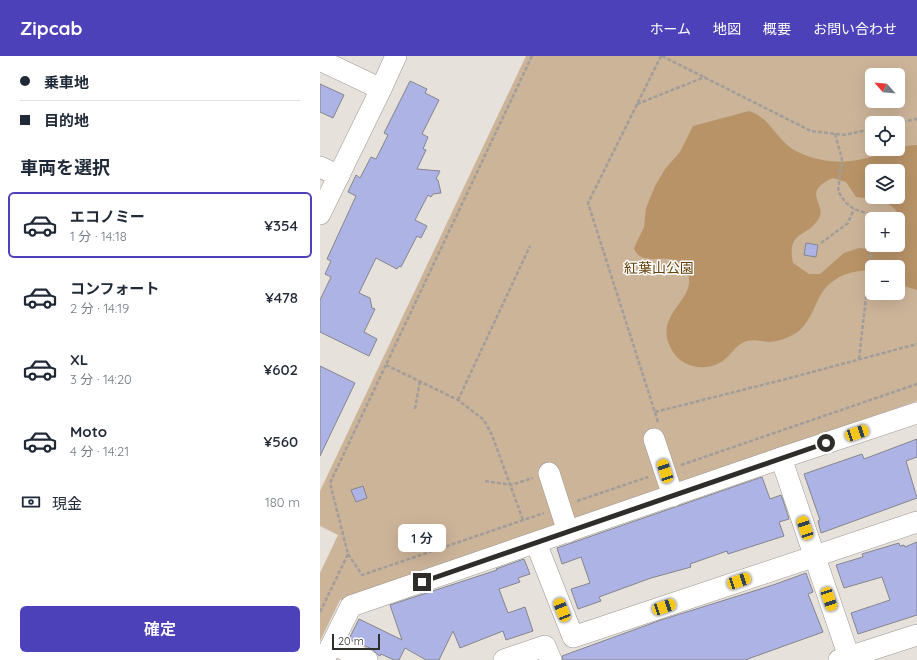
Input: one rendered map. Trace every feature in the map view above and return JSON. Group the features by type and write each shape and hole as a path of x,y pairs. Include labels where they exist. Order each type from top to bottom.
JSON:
{"street":[{"path":"320,214 381,90 396,56"},
{"path":"320,60 381,90"},
{"path":"320,167 339,176"},
{"path":"367,660 328,652 351,606 781,458 917,413"},
{"path":"657,432 665,471 673,496"},
{"path":"781,458 814,556 846,659 917,635"},
{"path":"549,473 568,532"},
{"path":"536,543 573,638 917,522"},
{"path":"504,660 546,646 551,660"}],"path":[{"path":"532,56 330,483 348,554 362,575 917,384"},
{"path":"657,432 655,412 588,203 661,56 811,130 844,135 865,130"},
{"path":"637,105 705,77"},
{"path":"905,121 917,119"},
{"path":"835,134 842,159 838,191 845,202 854,209 865,212"},
{"path":"821,243 848,223 854,209"},
{"path":"458,400 530,246"},
{"path":"859,359 871,252"},
{"path":"655,412 917,344"},
{"path":"386,365 458,400 484,420 492,435 523,520"},
{"path":"415,409 420,382"},
{"path":"485,480 511,485 549,473"},
{"path":"320,612 348,554"}],"green space":[{"name":"紅葉山公園","path":"526,56 917,56 917,401 340,600 320,641 320,573 338,535 320,526 320,491"}],"shaded area":[{"path":"749,111 764,119 779,137 792,148 800,153 822,160 842,162 873,156 905,156 905,147 917,145 917,290 905,286 905,260 865,260 865,271 848,273 834,280 828,285 819,298 807,322 793,335 768,342 752,340 743,342 727,358 718,364 711,366 697,367 683,362 673,352 667,339 667,327 670,317 687,291 689,282 687,272 682,264 667,259 644,258 638,255 634,248 644,227 646,208 655,186 665,169 680,152 693,126","holes":["865,164 905,164 905,204 889,204 897,212 905,212 905,252 865,252 865,249 859,248 844,253 820,274 809,274 793,263 792,252 795,240 809,229 819,218 821,213 816,193 818,188 823,183 833,178 846,182 856,197 865,198"]}],"building":[{"path":"410,81 427,89 425,93 439,100 422,134 428,137 423,149 426,150 417,169 440,171 436,179 438,180 441,193 433,194 431,197 428,195 415,220 427,226 421,238 417,236 401,267 399,266 397,269 376,258 359,293 370,298 372,308 375,309 364,332 377,339 369,356 320,332 320,300 331,277 325,274 331,261 327,259 356,196 348,192 356,175 360,178 371,157 376,159 388,135 384,133"},
{"path":"320,84 344,95 333,118 320,112"},
{"path":"806,243 818,245 816,257 804,255"},
{"path":"320,366 355,383 320,456"},
{"path":"917,439 917,457 906,461 917,498 821,533 818,521 820,520 804,474 862,454 864,459"},
{"path":"762,477 770,499 781,495 783,500 789,519 779,522 784,536 728,554 727,551 690,564 691,567 651,578 599,597 601,601 578,609 571,589 590,583 581,557 562,564 557,548"},
{"path":"363,486 367,498 356,502 351,490"},
{"path":"917,542 917,615 858,634 851,613 890,600 882,577 844,588 836,565 863,557 862,554 899,543 900,546 904,545 905,547"},
{"path":"524,559 530,574 518,578 520,582 499,589 508,613 525,607 533,631 506,640 503,631 460,648 453,631 439,660 426,660 405,648 399,660 394,660 381,654 380,656 372,649 349,639 359,619 402,640 390,605 497,570 496,569"},
{"path":"806,573 813,592 808,594 823,632 745,660 563,660 562,656 661,620 773,585"}],"route":[{"path":"422,582 826,443"}]}
